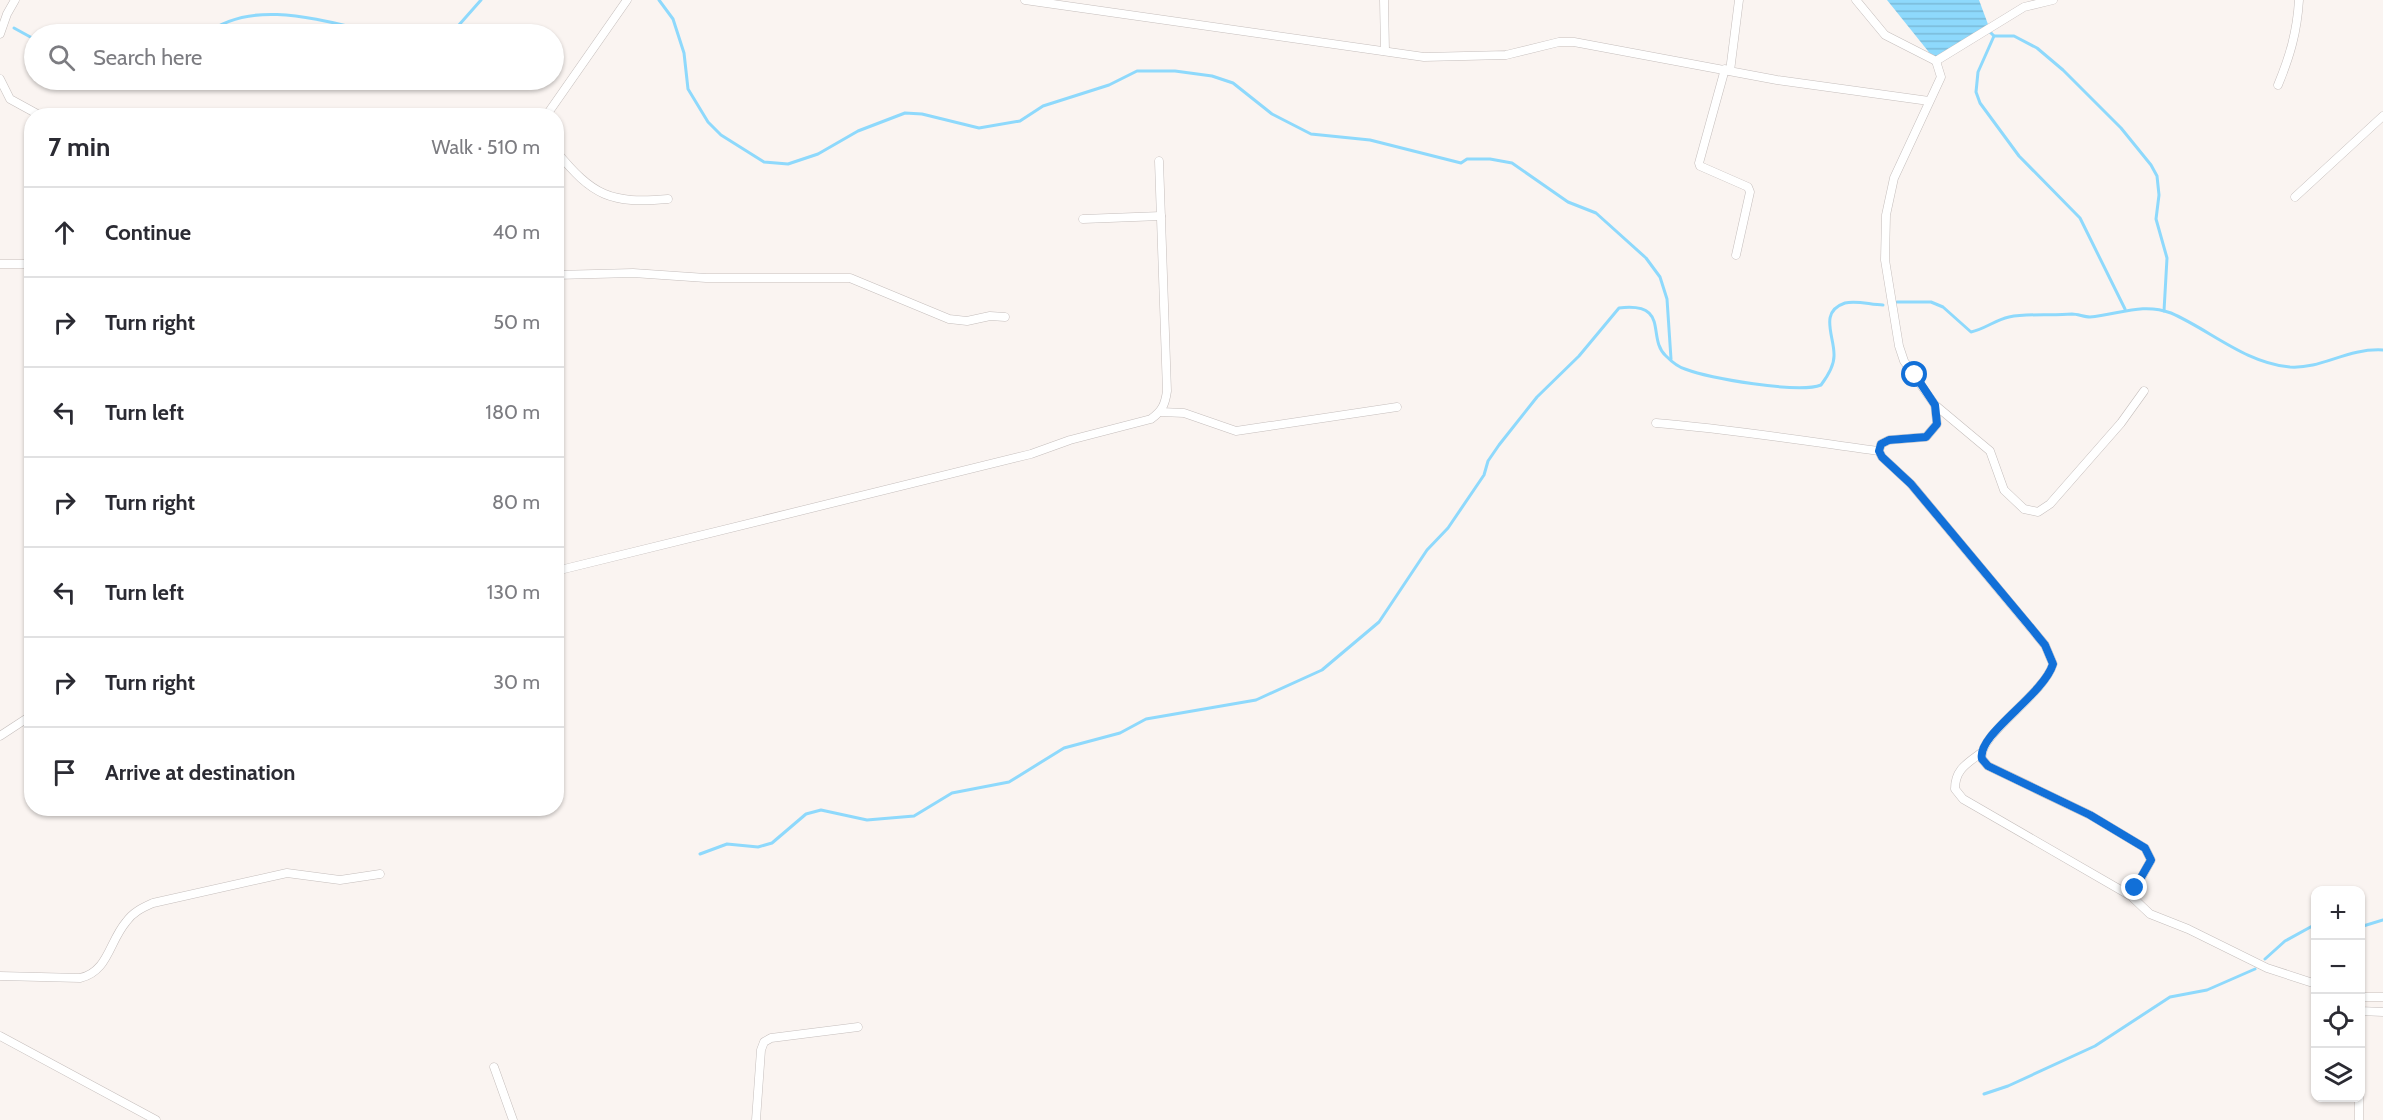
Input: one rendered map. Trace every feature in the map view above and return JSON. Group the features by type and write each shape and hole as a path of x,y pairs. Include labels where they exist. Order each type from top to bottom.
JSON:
{"street":[{"path":"0,34 6,14 15,0"},
{"path":"552,108 627,0"},
{"path":"1025,0 1424,57 1506,55 1559,42 1574,42 1824,88 1929,101"},
{"path":"1384,0 1385,51"},
{"path":"1736,255 1750,192 1748,187 1700,166 1699,163 1728,70 1739,0"},
{"path":"1856,0 1885,34 1935,61 1941,77 1894,178 1885,225 1885,260 1899,346 1904,361 1935,405 1990,451 2004,490 2013,500 2024,509 2038,512 2050,504 2121,423 2144,391"},
{"path":"1935,61 2024,3 2054,0"},
{"path":"2278,85 2292,50 2297,30 2299,0"},
{"path":"0,79 10,99 26,108"},
{"path":"2295,197 2383,116"},
{"path":"564,160 579,178 599,193 640,201 668,199"},
{"path":"564,569 1031,454 1070,440 1139,424 1161,412 1166,404 1167,391 1159,161"},
{"path":"1083,219 1161,216"},
{"path":"0,264 24,264"},
{"path":"564,275 633,273 706,278 850,278 949,319 967,321 990,316 1005,317"},
{"path":"1879,451 1881,444 1889,440 1926,437 1937,424 1935,405"},
{"path":"1161,412 1184,413 1236,430 1397,407"},
{"path":"1656,423 1722,428 1879,451 1947,527 2050,655 2053,664 2043,684 1996,729 1981,753 1962,767 1955,778 1955,789 1963,799 2131,896 2150,914 2188,929 2267,968 2311,982"},
{"path":"0,736 24,721"},
{"path":"1981,753 1988,766 2090,815 2145,848 2151,860 2131,896"},
{"path":"0,976 80,978 90,976 99,969 124,923 136,911 153,903 287,873 328,880 380,874"},
{"path":"2365,997 2383,997"},
{"path":"2365,1011 2383,1012"},
{"path":"756,1120 761,1050 764,1042 771,1038 858,1027"},
{"path":"0,1036 142,1116 156,1120"},
{"path":"494,1067 513,1120"},
{"path":"2359,1102 2359,1120"}],"water":[{"path":"1887,0 1979,0 1989,27 1936,61"}],"waterway":[{"path":"460,24 481,0"},
{"path":"659,0 673,19 684,53 688,89 708,122 721,135 764,162 788,164 818,154 858,131 905,113 922,114 979,128 1020,121 1043,106 1109,85 1137,71 1175,71 1212,76 1233,83 1272,114 1311,134 1370,140 1461,163 1467,159 1490,159 1512,163 1568,202 1596,213 1646,258 1660,277 1667,299 1671,359"},
{"path":"223,24 242,17 262,15 303,17 337,24"},
{"path":"14,28 24,34"},
{"path":"1988,30 1994,36 2014,36 2037,48 2063,70 2121,128 2151,165 2157,176 2159,195 2156,219 2167,258 2164,311"},
{"path":"1994,36 1978,72 1976,92 1980,103 2019,156 2080,218 2125,309"},
{"path":"700,854 727,844 758,847 772,843 806,814 821,810 867,820 914,816 952,793 1009,782 1064,748 1120,733 1146,719 1256,700 1322,670 1379,622 1427,550 1448,528 1484,475 1488,461 1499,445 1537,397 1579,356 1619,308 1645,310 1654,323 1660,349 1682,368 1733,380 1793,388 1821,385 1830,372 1834,356 1830,319 1837,307 1850,302 1883,305"},
{"path":"1897,302 1931,302 1943,307 1971,332 2004,318 2017,316 2072,314 2090,317 2130,310 2160,310 2185,320 2243,353 2290,367 2313,365 2358,352 2383,350"},
{"path":"2365,925 2383,920"},
{"path":"2265,959 2285,941 2311,927"},
{"path":"1984,1094 2008,1086 2095,1046 2170,997 2207,990 2255,969"}],"route":[{"path":"1915,375 1935,405 1937,424 1926,437 1889,440 1881,444 1879,451 1882,457 1911,484 2045,645 2053,664 2043,684 2028,701 1996,729 1983,746 1982,759 1988,766 2090,815 2145,848 2151,860 2135,888"}]}
